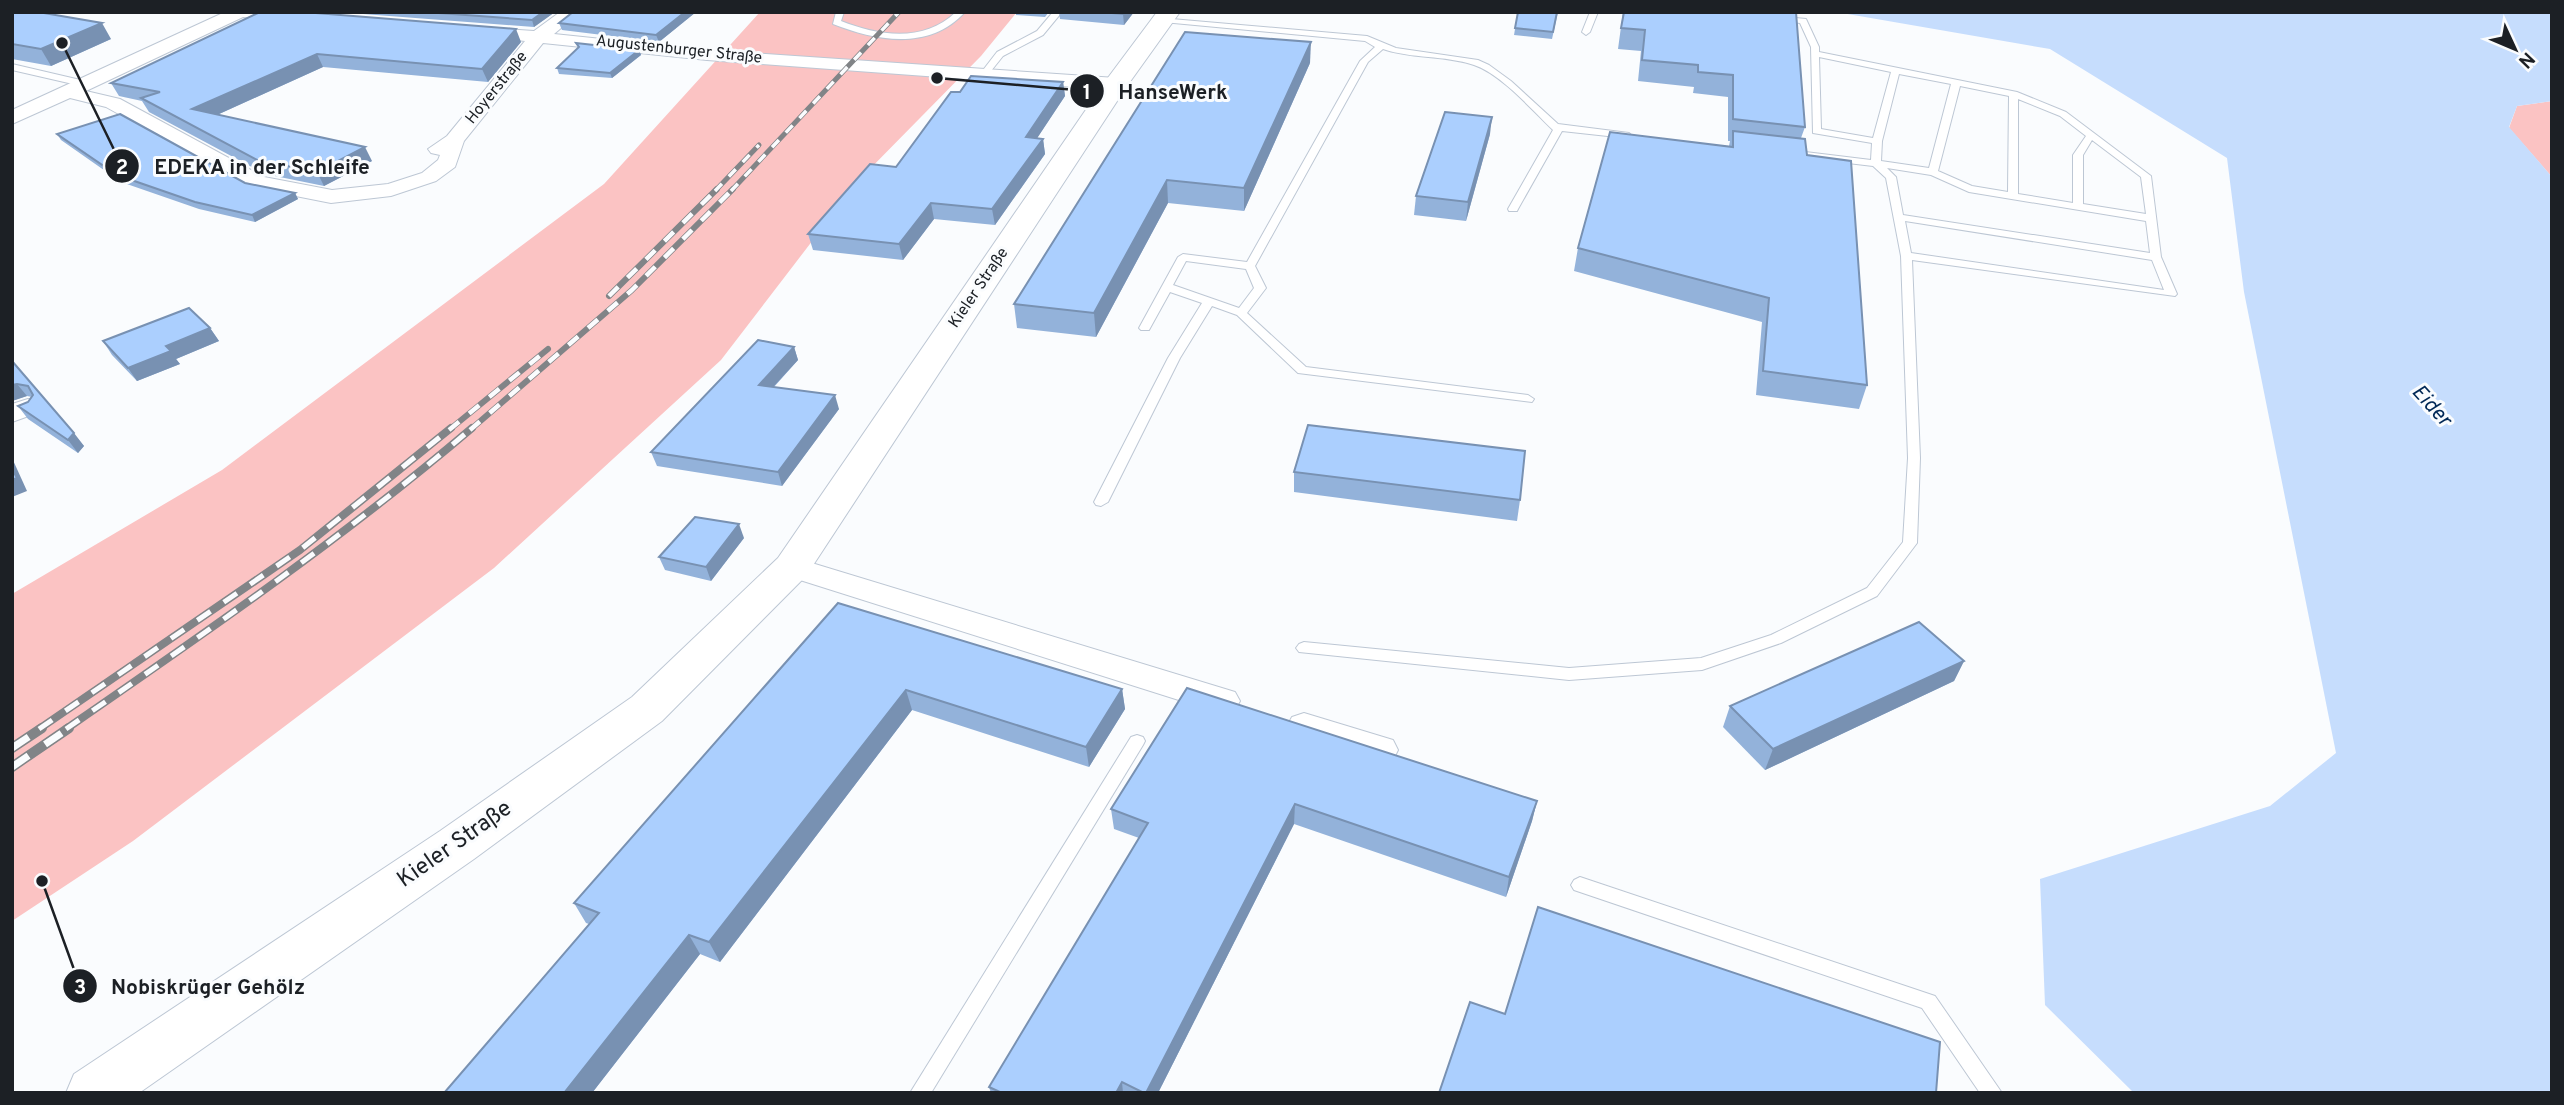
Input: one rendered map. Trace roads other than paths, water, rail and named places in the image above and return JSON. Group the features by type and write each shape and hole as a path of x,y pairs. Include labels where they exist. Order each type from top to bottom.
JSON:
{"main road":[{"name":"Kieler Straße","path":"93,1093 457,845 647,709 792,567 1116,83 1166,16"}],"street":[{"path":"12,118 241,12 309,18"},
{"name":"Hoyerstraße","path":"77,88 113,103 258,182 309,190 331,197 391,190 429,177 448,163 454,140 539,36 572,12"},
{"name":"Augustenburger Straße","path":"458,30 539,36 707,55 1116,83"},
{"path":"792,567 1381,750"}],"lane":[{"path":"840,12 836,22 861,34 899,37 930,33 961,12"},
{"path":"984,74 1000,54 1040,33 1058,12"},
{"path":"1586,32 1594,12"},
{"path":"1166,16 1367,39 1380,47 1407,54 1480,64 1558,130 1514,209"},
{"path":"1764,17 1803,21 1815,47 1816,131 1877,141"},
{"path":"1250,266 1364,61 1380,47"},
{"path":"1815,54 2014,94 2063,114 2146,176 2149,218 2156,257 2171,294 1906,256"},
{"path":"12,68 77,88"},
{"path":"1304,648 1569,674 1702,664 1776,639 1872,592 1910,543 1914,457 1906,256 1891,177 1876,163 1877,141 1896,70"},
{"path":"1933,172 1955,82"},
{"path":"2013,196 2014,94"},
{"path":"1555,127 1635,136"},
{"path":"2078,207 2077,155 2091,135"},
{"path":"1769,151 1933,172 1969,189 2149,218"},
{"path":"1899,217 2156,257"},
{"path":"1145,328 1183,257 1250,266"},
{"path":"1241,313 1260,288 1250,266"},
{"path":"1167,287 1241,313 1303,370 1528,399"},
{"path":"1101,502 1174,358 1208,303"},
{"path":"920,1093 1137,741"},
{"path":"1580,885 1928,1002 1992,1093"}],"water":[{"name":"Eider","path":"1836,12 2552,12 2552,101 2517,106 2509,127 2552,177 2552,1093 2134,1093 2045,1005 2040,879 2270,806 2336,753 2244,292 2227,158 2050,49"}],"railway":[{"path":"731,191 899,12"},
{"path":"715,191 759,145"},
{"path":"609,296 715,191"},
{"path":"470,430 632,290 731,191"},
{"path":"449,430 548,349"},
{"path":"39,729 300,550 451,428"},
{"path":"66,729 222,621 324,546 472,428"},
{"path":"12,748 42,728"},
{"path":"12,767 69,728"}],"place":[{"name":"EDEKA in der Schleife","path":"62,43"},
{"name":"HanseWerk","path":"937,78"},
{"name":"Nobiskrüger Gehölz","path":"42,881"}]}
